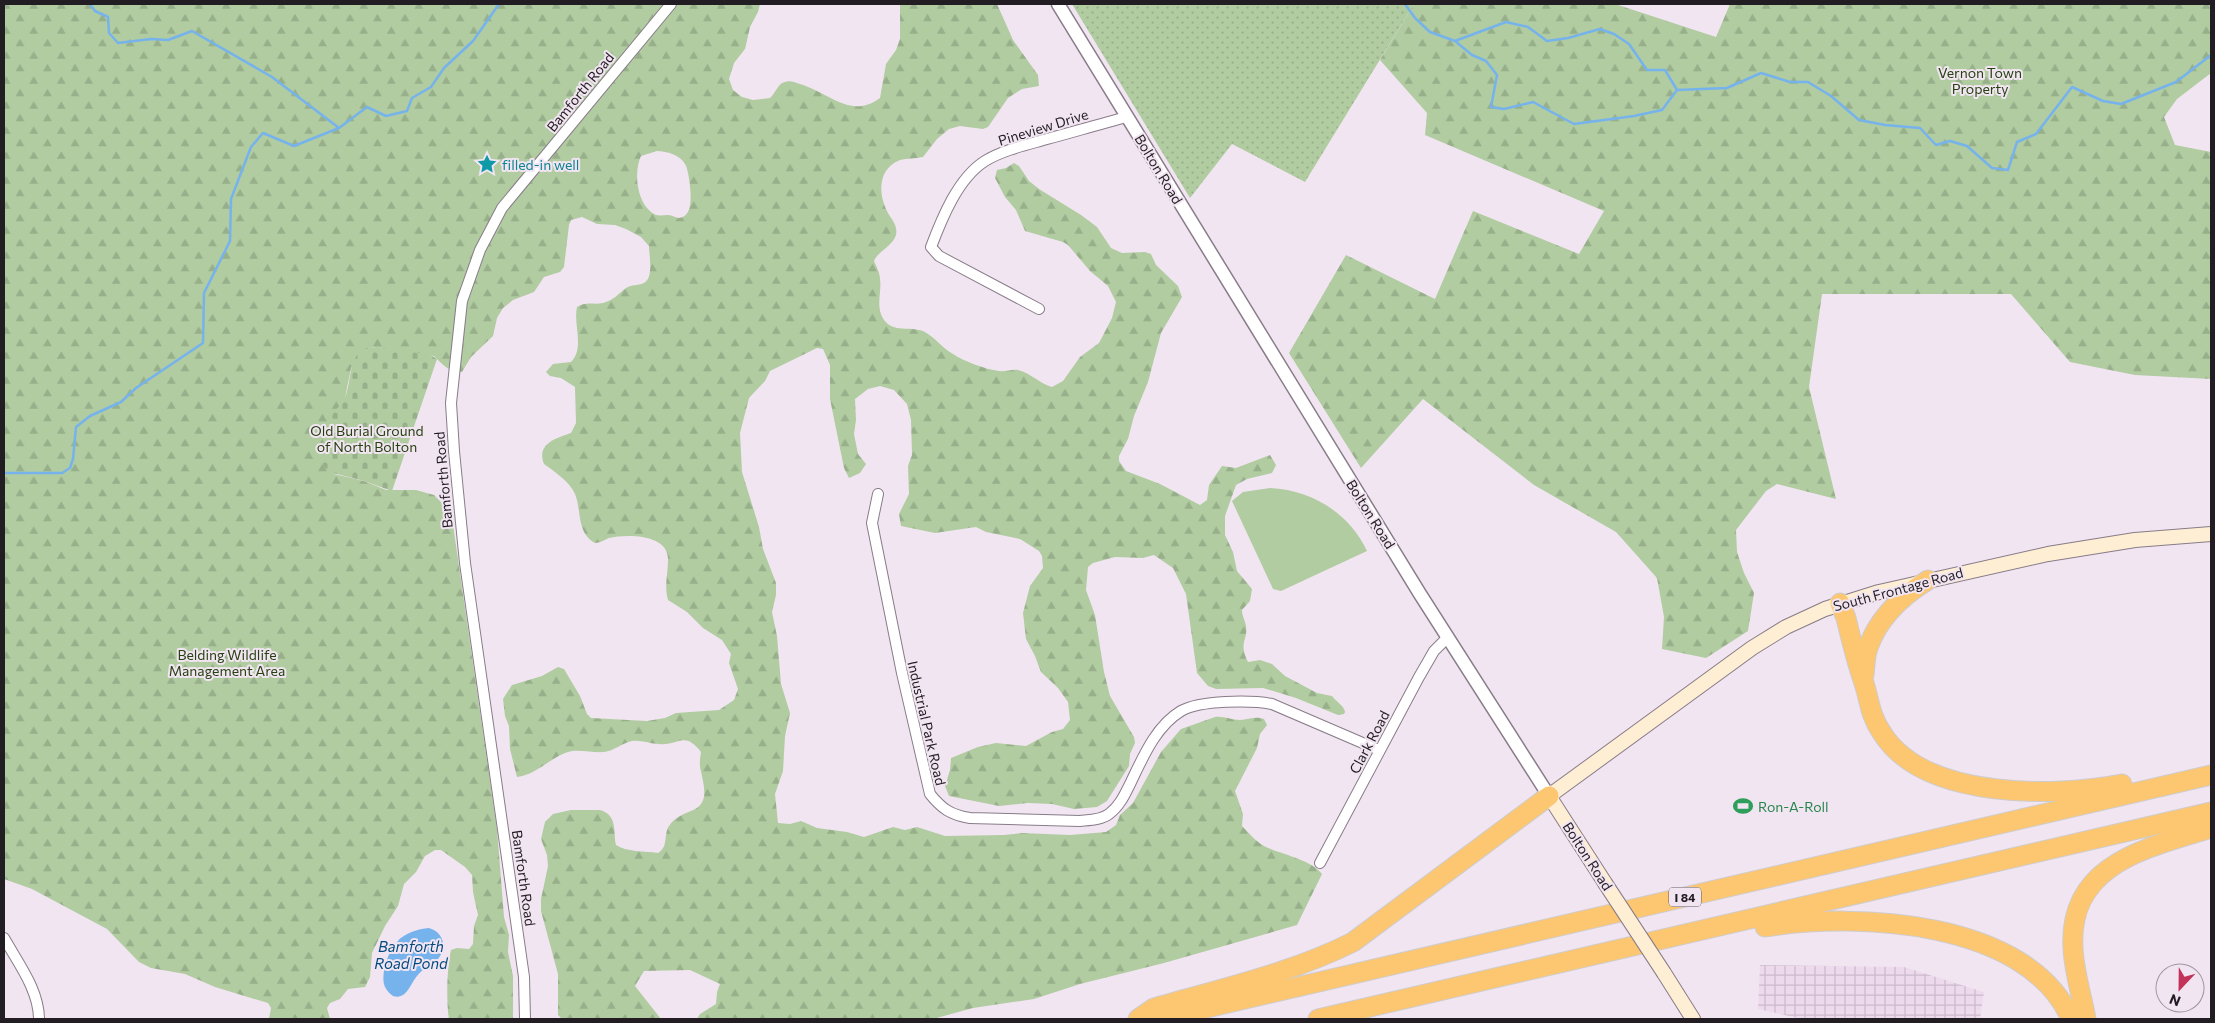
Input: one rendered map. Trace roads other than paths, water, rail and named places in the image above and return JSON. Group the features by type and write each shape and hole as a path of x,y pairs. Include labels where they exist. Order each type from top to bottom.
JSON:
{"highway":[{"path":"1863,679 1868,649 1880,625 1900,600 1928,580"},
{"path":"1840,603 1846,618 1873,716 1881,733 1890,745 1921,767 1963,783 2008,790 2061,791 2113,786 2190,768 2211,770"},
{"name":"I 84","path":"1159,1019 2211,775"},
{"path":"1138,1019 1154,1008 1270,974 1327,954 1353,942 1549,796"},
{"path":"1318,1019 2211,812"},
{"path":"2086,1019 2072,938 2077,915 2087,891 2100,875 2122,859 2211,828"},
{"path":"1697,932 1728,933 1788,924 1858,922 1910,926 1948,934 1999,951 2028,968 2056,993 2072,1019"}],"main road":[{"name":"South Frontage Road","path":"1549,796 1752,648 1793,624 1840,603 1928,580 2092,546 2161,537 2211,534"},
{"name":"Bolton Road","path":"1549,796 1693,1019"}],"street":[{"name":"Bamforth Road","path":"526,1019 524,977 465,562 454,461 451,402 459,319 462,301 480,250 502,208 670,4"},
{"name":"Bolton Road","path":"1058,4 1447,638 1549,796"},
{"name":"Pineview Drive","path":"1039,309 939,256 931,247 936,234 959,188 971,173 986,161 1016,148 1127,117"},
{"name":"Industrial Park Road","path":"878,494 872,524 902,673 930,794 941,808 954,816 1080,821 1095,820 1108,815 1119,804 1158,732 1182,710 1199,705 1254,701 1272,704 1379,750"},
{"name":"Clark Road","path":"1320,863 1424,668 1434,652 1447,638"},
{"path":"4,938 30,983 39,1011 39,1019"}],"water":[{"name":"Bamforth Road Pond","path":"429,928 441,936 443,950 441,954 436,961 419,973 405,994 398,997 393,996 385,987 383,976 391,951 403,936 416,930"}],"waterway":[{"path":"90,4 95,11 108,17 109,33 118,43 151,39 168,40 192,31 272,77 339,128"},
{"path":"4,473 62,473 70,468 73,459 76,427 90,416 121,402 136,388 203,343 204,293 230,241 231,199 251,147 263,133 294,146 339,128 367,107 386,116 407,111 412,98 431,87 444,68 473,41 499,4"},
{"path":"1405,4 1415,18 1430,32 1455,41 1506,22 1528,27 1547,41 1568,38 1600,29 1614,34 1629,44 1647,70 1665,70 1677,90 1727,88 1761,73 1790,82 1808,82 1831,96 1859,120 1885,125 1920,128 1936,145 1950,141 1967,146 1992,168 2008,170 2017,142 2036,134 2072,87 2103,101 2121,104 2176,82 2211,55"},
{"path":"1455,41 1472,55 1486,61 1497,75 1491,107 1504,109 1533,102 1574,124 1634,116 1662,110 1677,90"}],"place":[{"name":"filled-in well","path":"487,164"},
{"name":"Ron-A-Roll","path":"1743,806"}],"park label":[{"name":"Vernon Town Property","path":"1980,80"},
{"name":"Old Burial Ground of North Bolton","path":"367,438"},
{"name":"Belding Wildlife Management Area","path":"227,662"}]}
